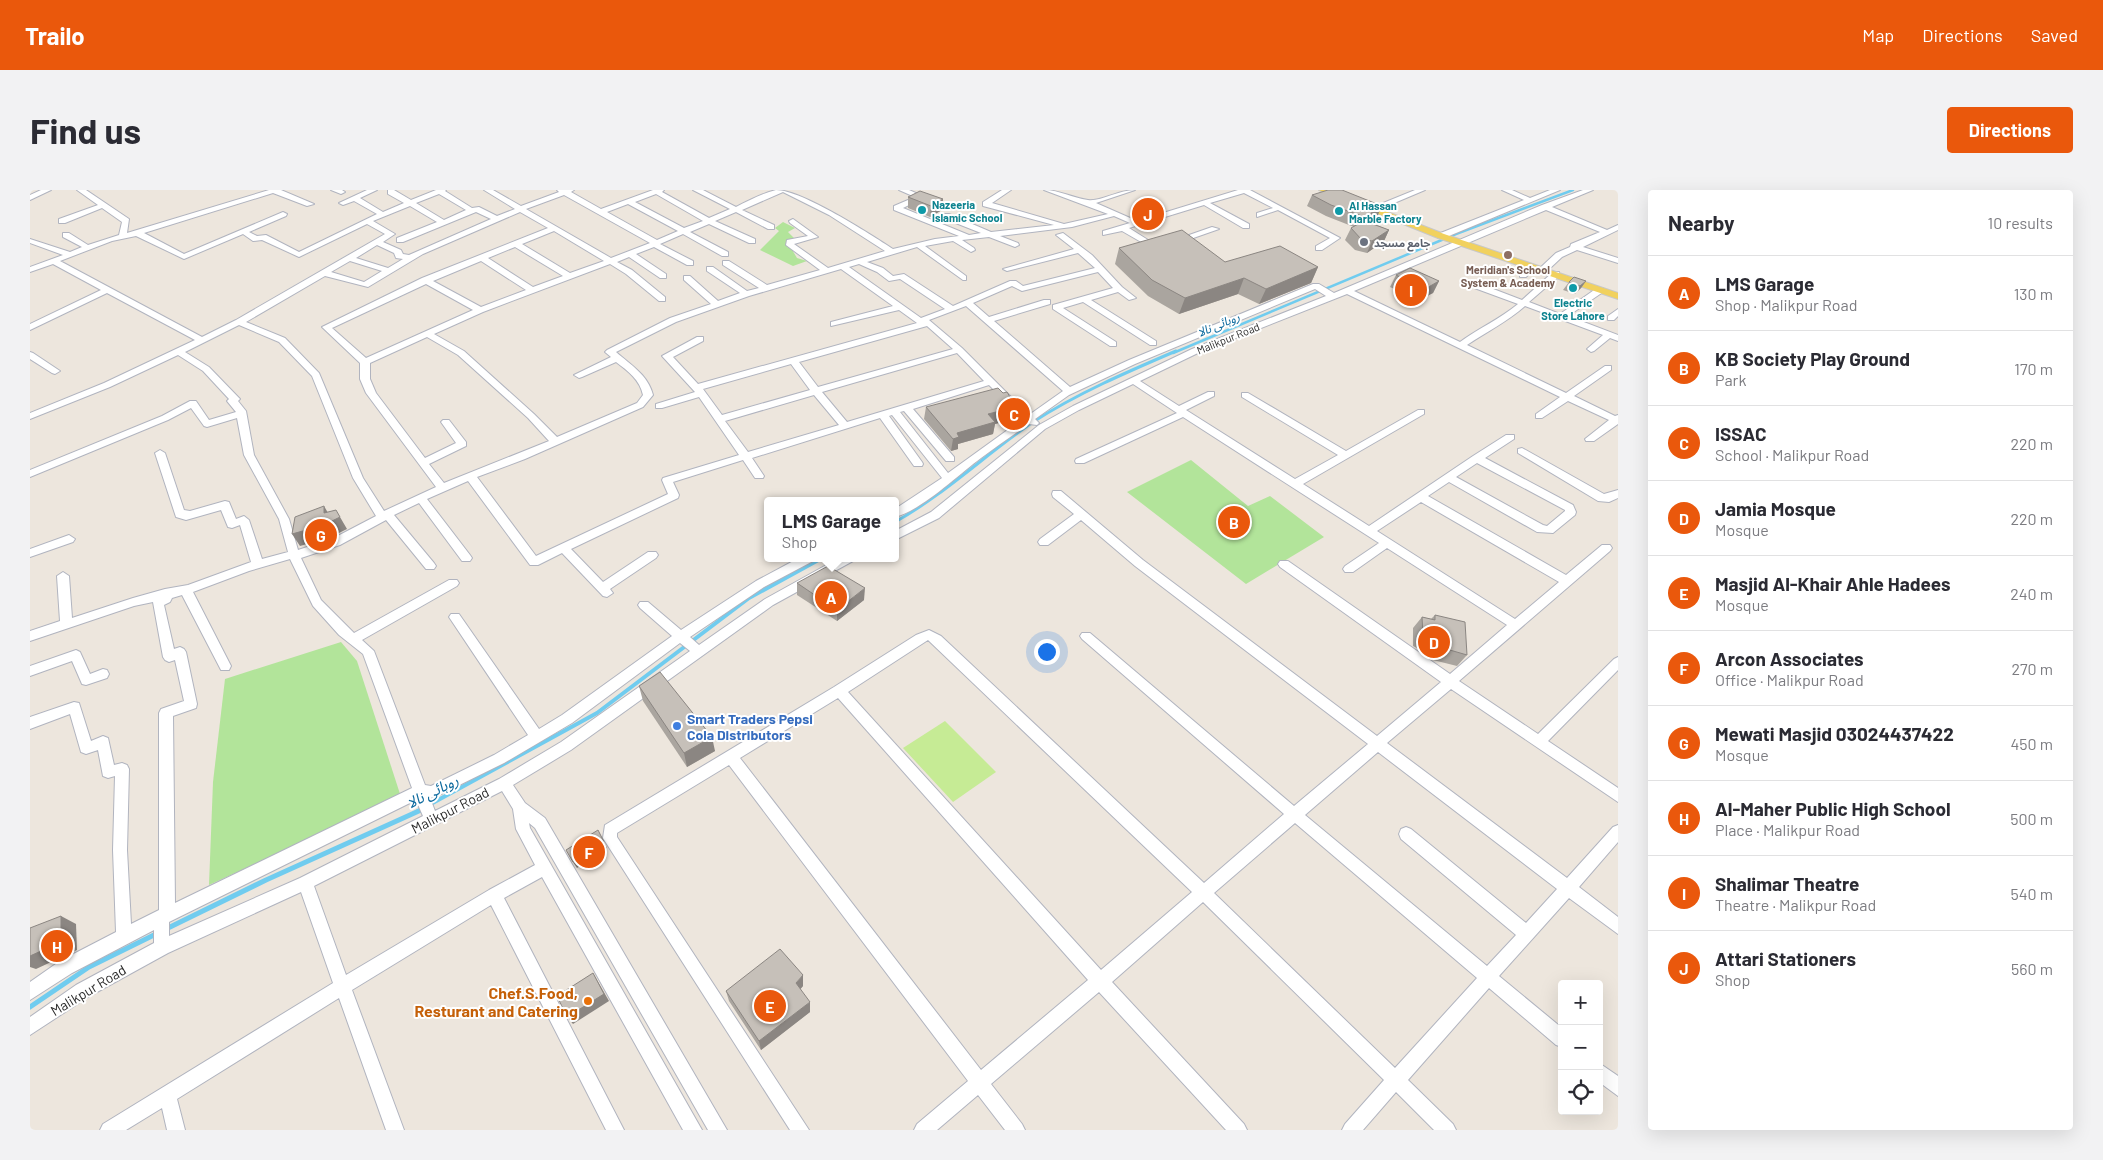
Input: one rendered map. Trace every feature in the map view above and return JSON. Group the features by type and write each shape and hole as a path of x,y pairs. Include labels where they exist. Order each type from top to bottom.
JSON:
{"main road":[{"path":"1323,190 1370,210 1458,242 1618,296"}],"street":[{"path":"30,198 47,190"},
{"path":"80,190 126,221 123,236"},
{"path":"30,270 87,247 275,190 310,204"},
{"path":"343,203 373,190"},
{"path":"490,190 611,260 662,298"},
{"path":"698,190 771,227"},
{"path":"365,362 480,310 630,254 707,220 783,190 832,212 892,252"},
{"path":"903,190 920,197 897,208 969,237"},
{"path":"1007,190 986,204 1069,226"},
{"path":"1048,190 1089,203 1138,224"},
{"path":"1100,190 1114,195"},
{"path":"1089,203 1131,190"},
{"path":"1106,233 1245,190 1336,238"},
{"path":"1370,210 1421,190"},
{"path":"1506,190 1529,200"},
{"path":"1442,236 1556,190"},
{"name":"Malikpur Road","path":"899,531 915,513 935,515 1040,426 1132,380 1188,346 1282,314 1330,295 1347,291 1458,242 1587,190"},
{"path":"244,232 256,239 264,237 299,255 382,214 440,191 472,211"},
{"path":"324,273 365,285 411,258 522,208 565,191 690,263"},
{"path":"600,212 628,202 636,196 658,191 707,220 752,241"},
{"path":"391,192 444,223"},
{"path":"354,198 382,214"},
{"path":"628,202 725,258 767,289"},
{"path":"1205,203 1246,226"},
{"path":"62,221 104,205"},
{"path":"1545,207 1611,232"},
{"path":"1260,215 1278,208"},
{"path":"367,221 401,241 479,209 497,219"},
{"path":"137,233 184,258 282,214"},
{"path":"30,636 336,542 400,507 631,410 645,400 648,395 648,388 610,352 673,320 746,294 919,245 956,238 1069,226 1116,214"},
{"path":"946,216 1015,245"},
{"path":"793,221 814,237 790,242 790,245 827,271"},
{"path":"1543,270 1559,255 1574,246 1611,232 1618,227"},
{"path":"443,489 371,393 365,378 365,362 326,327 425,280 555,228"},
{"path":"1123,228 1155,248 1215,229"},
{"path":"30,416 108,385 239,322 391,234"},
{"path":"66,235 87,247"},
{"path":"1060,235 1080,250 1118,289 1132,298"},
{"path":"978,236 988,243"},
{"path":"1318,248 1336,238 1346,236"},
{"path":"956,238 971,250"},
{"path":"32,241 69,254"},
{"path":"376,242 398,252 399,256 411,258"},
{"path":"514,243 569,276"},
{"path":"919,245 963,278"},
{"path":"1574,246 1618,260"},
{"path":"1007,269 1080,250"},
{"path":"630,254 663,276"},
{"path":"481,257 532,290"},
{"path":"349,258 389,271"},
{"path":"53,261 202,340"},
{"path":"861,262 880,270 892,279 900,276 952,309"},
{"path":"1523,275 1532,266"},
{"path":"844,267 922,323 929,323 959,350 1028,419 1040,426"},
{"path":"710,269 746,294"},
{"path":"659,406 698,391 793,361 922,323 1013,283 1022,289 1100,269"},
{"path":"1461,345 1508,317 1556,274"},
{"path":"687,278 718,304"},
{"path":"425,280 480,310"},
{"path":"1472,284 1614,337"},
{"path":"899,513 915,513 1028,419 1069,391 1132,362 1188,346 1316,286 1330,295"},
{"path":"1114,344 1056,307 1118,289"},
{"path":"30,327 107,290"},
{"path":"1561,317 1600,290"},
{"path":"1347,291 1617,419 1590,439"},
{"path":"1084,299 1153,343"},
{"path":"967,302 1069,391"},
{"path":"988,320 1047,302"},
{"path":"834,324 900,307"},
{"path":"1270,307 1282,314"},
{"path":"1611,318 1618,312"},
{"path":"239,322 282,340 316,375 358,478 375,508 385,516 430,566"},
{"path":"427,334 461,353 531,416 556,442"},
{"path":"1591,349 1614,337"},
{"path":"700,339 667,356 720,418 759,476"},
{"path":"720,418 959,350"},
{"path":"179,352 206,369 235,398 232,401 241,414 249,455 284,519 294,555 317,603 343,632 368,651 431,818"},
{"path":"30,355 54,371"},
{"path":"579,375 617,358"},
{"path":"793,361 845,426"},
{"path":"1539,416 1608,368"},
{"path":"1132,380 1516,625"},
{"path":"470,476 534,562 674,495 667,480 990,382"},
{"path":"1080,461 1181,412 1211,394"},
{"path":"1245,395 1344,454"},
{"path":"30,474 165,418 193,403 207,424 222,418 241,414"},
{"path":"906,407 950,460"},
{"path":"894,411 944,475"},
{"path":"1295,484 1344,454 1421,412"},
{"path":"883,415 918,464"},
{"path":"424,462 462,444 446,422"},
{"path":"1370,531 1510,437"},
{"path":"1522,451 1602,498 1609,498 1618,494"},
{"path":"160,453 180,514 186,514 186,516 225,505 232,524 244,520 258,565"},
{"path":"1450,478 1541,529 1549,530 1571,512 1569,508 1477,458"},
{"path":"1057,494 1138,563 1618,926"},
{"path":"1421,497 1567,581"},
{"path":"421,499 466,558"},
{"path":"1044,542 1081,514"},
{"path":"30,553 69,539"},
{"path":"1349,569 1388,542"},
{"path":"564,548 604,591 652,555"},
{"path":"922,1130 1204,893 1606,548"},
{"path":"30,992 66,967 124,936 163,928 420,791 432,792 498,760 567,719 680,637 760,584 802,562"},
{"name":"Malikpur Road","path":"30,1027 82,991 163,928 305,883 431,818 504,783 566,746 695,648 769,602 842,562"},
{"path":"1284,564 1451,682 1618,796"},
{"path":"63,576 66,624"},
{"path":"354,639 453,583"},
{"path":"185,589 225,666"},
{"path":"163,928 166,713 190,704 180,652 169,657 158,603 166,599 165,593"},
{"path":"644,605 695,648"},
{"path":"455,617 536,737"},
{"path":"800,1130 610,838 610,830 839,691 920,638 929,635 937,639 1204,893 1447,1130"},
{"path":"1086,636 1295,815 1558,1036"},
{"path":"30,671 76,655 86,680 103,674"},
{"path":"1539,742 1618,662"},
{"path":"839,691 1100,981 1238,1130"},
{"path":"30,723 74,707 86,748 103,742 108,772 122,769 120,850 124,936"},
{"path":"730,756 1016,1130"},
{"path":"504,783 520,807 540,823 718,1130"},
{"path":"520,807 524,829 693,1130"},
{"path":"1351,1130 1618,832"},
{"path":"1406,834 1527,934"},
{"path":"109,1130 168,1096 343,985 494,895 545,867"},
{"path":"305,883 395,1130"},
{"path":"494,895 615,1130"},
{"path":"1603,1074 1618,1087"},
{"path":"168,1096 176,1130"}],"green space":[{"path":"783,222 795,228 788,232 795,239 788,241 787,247 791,248 797,258 807,261 793,266 760,250 779,231 775,228"},
{"path":"1191,460 1248,506 1270,496 1324,537 1246,584 1127,492"},
{"path":"341,642 357,661 401,797 209,885 213,782 225,679"},
{"path":"945,721 996,772 953,802 903,748"}],"building":[{"path":"1328,190 1342,190 1382,206 1365,217 1331,205 1312,195"},
{"path":"920,191 943,199 931,206 908,197"},
{"path":"1362,220 1389,230 1372,241 1361,239 1351,228"},
{"path":"1182,230 1225,262 1280,246 1318,267 1266,289 1244,278 1185,298 1152,280 1119,248"},
{"path":"1410,268 1439,281 1425,289 1396,275"},
{"path":"1574,277 1586,281 1580,286 1569,282"},
{"path":"998,388 1003,393 1007,392 1016,407 988,414 995,422 957,433 959,437 953,439 926,407"},
{"path":"324,506 324,513 336,510 340,517 324,525 292,534 295,517"},
{"path":"828,566 865,588 837,610 797,583"},
{"path":"1435,615 1465,622 1467,655 1443,648 1437,642 1423,635 1422,617 1435,620"},
{"name":"Smart Traders Pepsi Cola Distributors","path":"660,672 712,737 684,753 639,686"},
{"path":"598,830 604,842 573,862 566,850"},
{"path":"61,916 61,942 30,956 30,928"},
{"path":"780,949 803,975 796,983 810,1002 759,1041 726,991"},
{"path":"593,973 604,994 567,1017 557,996"}],"waterway":[{"name":"روہائی نالا","path":"1173,353 1456,234 1573,190"},
{"name":"روہائی نالا","path":"899,520 931,499 1016,434 1050,411 1103,383 1176,351"},
{"name":"روہائی نالا","path":"418,811 597,713 749,598 815,562"},
{"name":"روہائی نالا","path":"166,929 266,880 421,810"},
{"name":"روہائی نالا","path":"30,1007 89,967 158,933"}],"place":[{"name":"Nazeeria Islamic School","path":"922,210"},
{"name":"Al Hassan Marble Factory","path":"1339,211"},
{"name":"Attari Stationers","path":"1148,214"},
{"name":"جامع مسجد","path":"1364,242"},
{"name":"Meridian's School System & Academy","path":"1508,255"},
{"name":"Electric Store Lahore","path":"1573,288"},
{"name":"Shalimar Theatre","path":"1411,290"},
{"name":"ISSAC","path":"1014,414"},
{"name":"KB Society Play Ground","path":"1234,522"},
{"name":"Mewati Masjid 03024437422","path":"321,535"},
{"name":"LMS Garage","path":"831,597"},
{"name":"Jamia Mosque","path":"1434,642"},
{"name":"Smart Traders Pepsi Cola Distributors","path":"677,726"},
{"name":"Arcon Associates","path":"589,852"},
{"name":"Al-Maher Public High School","path":"57,946"},
{"name":"Chef.S.Food, Resturant and Catering","path":"588,1001"},
{"name":"Masjid Al-Khair Ahle Hadees","path":"770,1006"}]}
